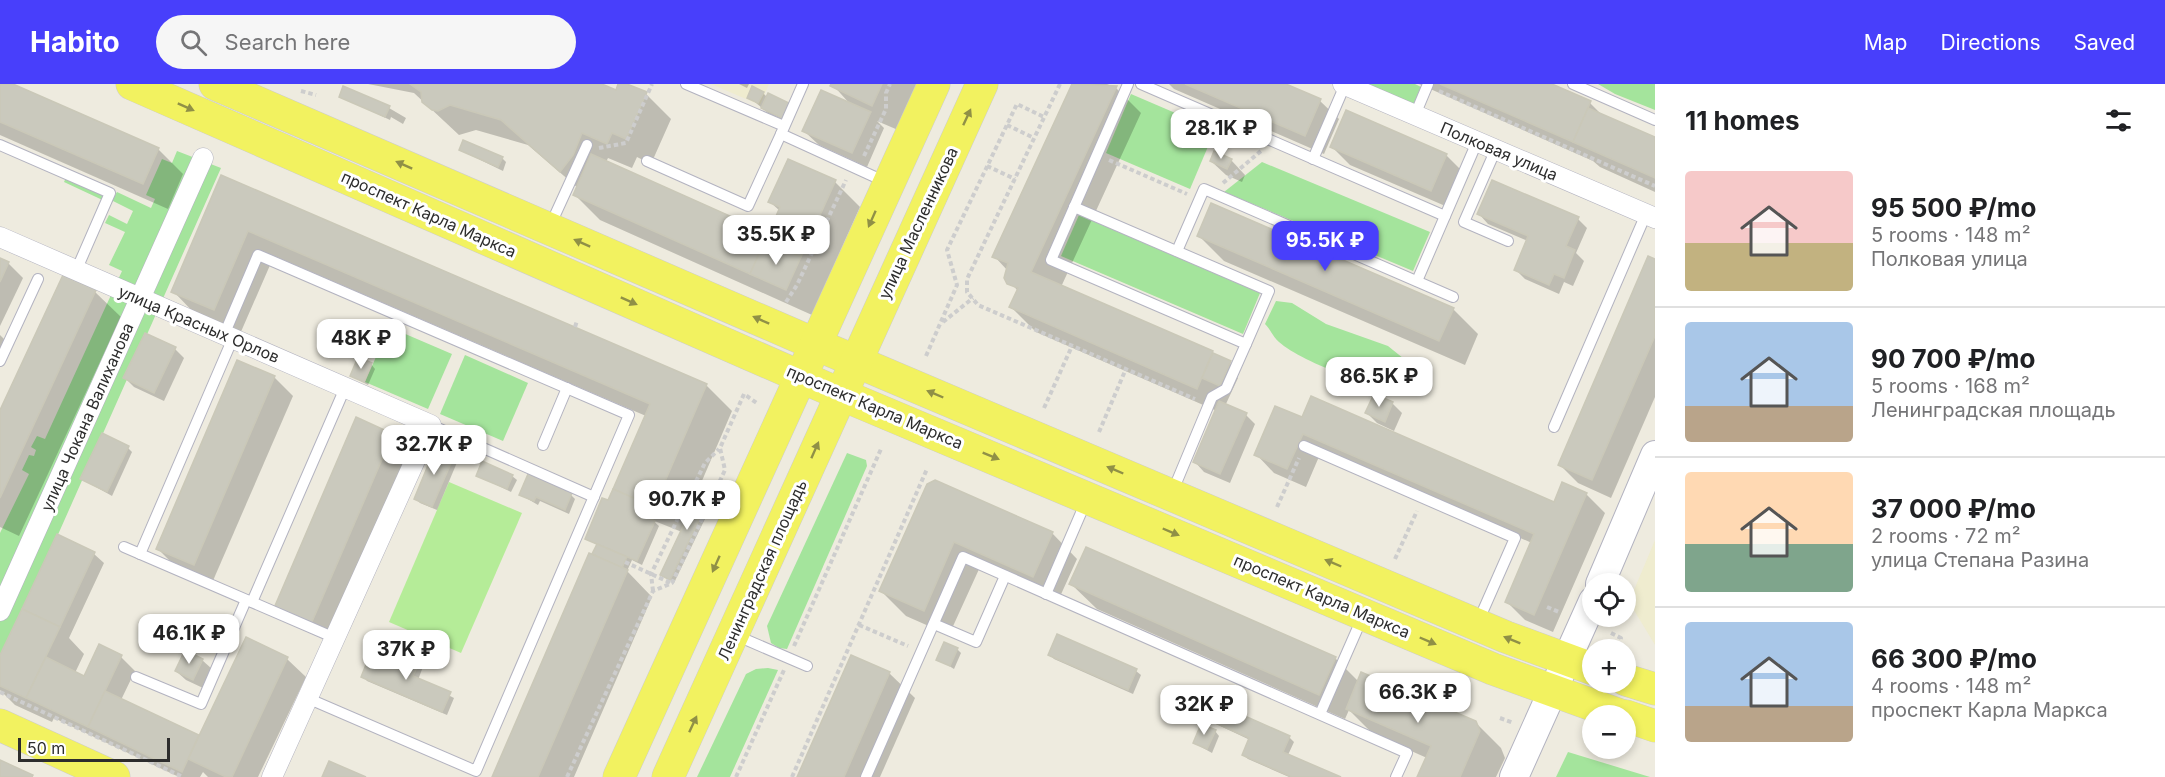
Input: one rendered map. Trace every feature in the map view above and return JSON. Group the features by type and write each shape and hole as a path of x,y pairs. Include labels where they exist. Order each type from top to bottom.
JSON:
{"main road":[{"name":"проспект Карла Маркса","path":"132,84 840,394 1552,692 1592,705"},
{"path":"619,777 934,84"},
{"name":"улица Масленникова","path":"855,362 982,84"},
{"name":"проспект Карла Маркса","path":"225,86 855,362 1477,625 1580,665"},
{"name":"Ленинградская площадь","path":"668,777 855,362"},
{"path":"1605,573 1655,455"},
{"path":"1514,777 1552,692 1580,665 1588,627"},
{"path":"1636,683 1655,689"},
{"name":"проспект Карла Маркса","path":"1636,720 1655,726"},
{"path":"0,725 114,777"}],"street":[{"name":"Полковая улица","path":"1344,84 1651,216"},
{"name":"улица Чокана Валиханова","path":"0,611 203,158"},
{"name":"улица Красных Орлов","path":"0,237 431,425"},
{"path":"272,777 431,425"}],"lane":[{"path":"686,84 888,183"},
{"path":"647,161 748,206 803,84"},
{"path":"1128,84 1051,260 1246,344"},
{"path":"1141,84 1445,216"},
{"path":"1313,159 1344,84"},
{"path":"1573,84 1655,120"},
{"path":"1415,115 1428,85"},
{"path":"0,145 110,193 76,271"},
{"path":"549,228 587,145"},
{"path":"1417,281 1445,216 1487,146"},
{"path":"1487,146 1464,222 1508,241"},
{"path":"1177,251 1204,189 1453,297"},
{"path":"1074,207 1269,291 1226,389 1212,398 1171,494"},
{"path":"1554,427 1651,216"},
{"path":"140,554 228,336 258,255 629,415 476,771 307,698"},
{"path":"0,361 38,279"},
{"path":"136,676 201,704 345,388"},
{"path":"543,445 567,388"},
{"path":"431,425 594,497"},
{"path":"1304,446 1515,538 1477,625"},
{"path":"1046,594 1088,496"},
{"path":"124,547 335,638"},
{"path":"866,777 963,557 1407,753 1396,777"},
{"path":"934,624 976,642 1005,576"},
{"path":"1320,714 1364,614"},
{"path":"734,634 807,666"}],"path":[{"path":"587,145 604,149 626,143 652,84"},
{"path":"786,303 797,285 852,166 863,158 882,118 890,84"},
{"path":"1060,84 967,279 968,292 978,305 1125,371 1198,400"},
{"path":"1428,85 1655,186"},
{"path":"301,91 316,95"},
{"path":"926,357 957,285 947,250 1017,104 1044,117"},
{"path":"1007,125 1034,138"},
{"path":"1211,192 1273,142"},
{"path":"1097,155 1199,200"},
{"path":"987,166 1015,179"},
{"path":"940,324 973,298"},
{"path":"575,327 577,321"},
{"path":"1044,408 1072,346"},
{"path":"1099,432 1125,371"},
{"path":"567,777 653,591 651,574 705,463 720,448 744,394 758,404"},
{"path":"1277,507 1304,446"},
{"path":"653,591 672,583 724,470 720,448"},
{"path":"736,777 881,449"},
{"path":"792,777 927,469"},
{"path":"1395,559 1423,498"},
{"path":"625,562 672,583"},
{"path":"1547,607 1559,612"},
{"path":"859,625 921,652"},
{"path":"1611,633 1621,639"},
{"path":"0,692 183,777"},
{"path":"1500,718 1515,724"}],"shaded area":[{"path":"711,84 769,84 760,105"},
{"path":"1655,540 1655,645 1636,614 1636,585"}],"green space":[{"path":"1353,84 1415,84 1423,88 1413,110"},
{"path":"1598,84 1655,84 1655,110 1615,94"},
{"path":"1131,94 1215,130 1190,189 1106,153"},
{"path":"177,151 221,168 0,665 0,533 29,474 22,470 29,455 34,456 36,450 31,447 37,436 45,439 122,271 109,265 125,232 105,223 109,215 127,224 133,211 113,201 111,204 64,182 68,173 115,195 117,192 151,208 155,199 146,195 162,159 172,163"},
{"path":"1262,162 1430,232 1413,271 1224,192"},
{"path":"1079,215 1260,293 1243,334 1061,256"},
{"path":"1276,301 1292,303 1326,324 1388,346 1424,375 1422,384 1415,393 1401,391 1364,382 1306,359 1277,340 1265,324"},
{"path":"389,327 452,354 428,409 365,382"},
{"path":"465,355 528,383 503,441 440,414"},
{"path":"847,453 866,460 867,466 787,649 779,648 771,643 767,626"},
{"path":"449,482 522,513 461,653 389,622"},
{"path":"756,669 778,670 730,777 697,777 746,674"},
{"path":"1568,752 1582,756 1582,759 1591,759 1650,777 1556,777"}],"building":[{"path":"0,84 13,84 159,148 143,184 0,122"},
{"path":"410,84 602,84 616,90 618,84 627,84 647,92 626,139 612,133 607,144 582,133 573,155 560,172 501,120 450,105 438,111 432,110 422,102 421,92"},
{"path":"831,84 882,84 872,106 830,86"},
{"path":"1072,84 1117,86 1031,272 1213,351 1197,389 1009,307 1018,288 1007,284 1004,278 1008,263 992,257"},
{"path":"1185,84 1286,84 1321,99 1305,136"},
{"path":"1440,84 1552,84 1591,101 1573,142"},
{"path":"343,86 390,106 385,117 339,97"},
{"path":"752,86 764,92 758,103 747,98"},
{"path":"821,90 871,112 852,153 802,131"},
{"path":"768,93 789,103 782,118 761,108"},
{"path":"1588,108 1655,137 1655,178 1573,142"},
{"path":"1346,110 1447,154 1431,191 1330,147"},
{"path":"463,140 503,157 498,167 459,150"},
{"path":"1214,151 1232,159 1227,169 1210,161"},
{"path":"591,154 768,233 750,274 573,195"},
{"path":"788,159 836,180 801,257 765,241 780,207 768,202"},
{"path":"221,175 707,384 654,507 613,489 650,404 248,231 214,310 171,292"},
{"path":"1492,180 1579,217 1566,246 1575,250 1564,278 1554,274 1549,285 1514,270 1528,236 1477,214"},
{"path":"1211,203 1454,308 1439,341 1197,236"},
{"path":"765,241 801,257 786,290 750,274"},
{"path":"1648,256 1655,259 1655,336 1592,480 1558,465"},
{"path":"0,258 9,262 0,282"},
{"path":"63,275 96,290 0,498 0,410"},
{"path":"145,333 176,347 154,393 123,378"},
{"path":"1213,353 1231,361 1220,386 1202,378"},
{"path":"358,357 372,363 364,382 350,376"},
{"path":"237,360 275,376 194,565 156,549"},
{"path":"1374,394 1393,402 1385,422 1365,413"},
{"path":"1311,396 1554,502 1562,482 1587,493 1534,615 1505,602 1534,534 1303,434 1287,469 1254,455 1275,406 1302,417"},
{"path":"1219,401 1247,413 1220,474 1193,462"},
{"path":"356,417 393,434 311,624 274,608"},
{"path":"102,433 129,446 107,492 80,479"},
{"path":"436,446 455,454 432,507 414,499"},
{"path":"482,461 513,475 507,489 476,476"},
{"path":"528,474 572,493 565,510 536,497 534,501 519,495"},
{"path":"935,480 1053,532 1033,577 954,542 924,611 879,591 927,484"},
{"path":"703,484 714,489 670,580 660,575"},
{"path":"613,489 654,507 649,518 655,521 637,561 585,539 602,498 608,500"},
{"path":"57,534 95,552 60,627 22,609"},
{"path":"597,544 627,557 622,568 592,554"},
{"path":"1086,547 1336,657 1319,695 1069,584"},
{"path":"589,553 628,570 538,777 492,777"},
{"path":"22,609 60,627 26,698 0,686 0,655"},
{"path":"1057,634 1137,669 1128,690 1048,655"},
{"path":"246,637 288,657 232,777 226,777 188,759"},
{"path":"944,642 958,648 950,666 936,660"},
{"path":"99,644 122,655 88,727 26,698 46,657 84,676"},
{"path":"185,650 203,659 193,680 175,671"},
{"path":"404,651 421,659 413,676 451,692 442,712 361,677 369,657 396,669"},
{"path":"851,655 890,672 844,777 797,777"},
{"path":"1361,672 1476,721 1480,731 1460,777 1417,777 1431,746 1346,709"},
{"path":"1182,688 1290,736 1283,752 1341,777 1292,777 1242,755 1249,738 1175,705"},
{"path":"105,691 199,735 182,772 88,727"},
{"path":"1201,724 1216,730 1207,749 1193,743"},
{"path":"0,760 33,775 32,777 0,777"},
{"path":"329,761 366,777 322,777"}]}
